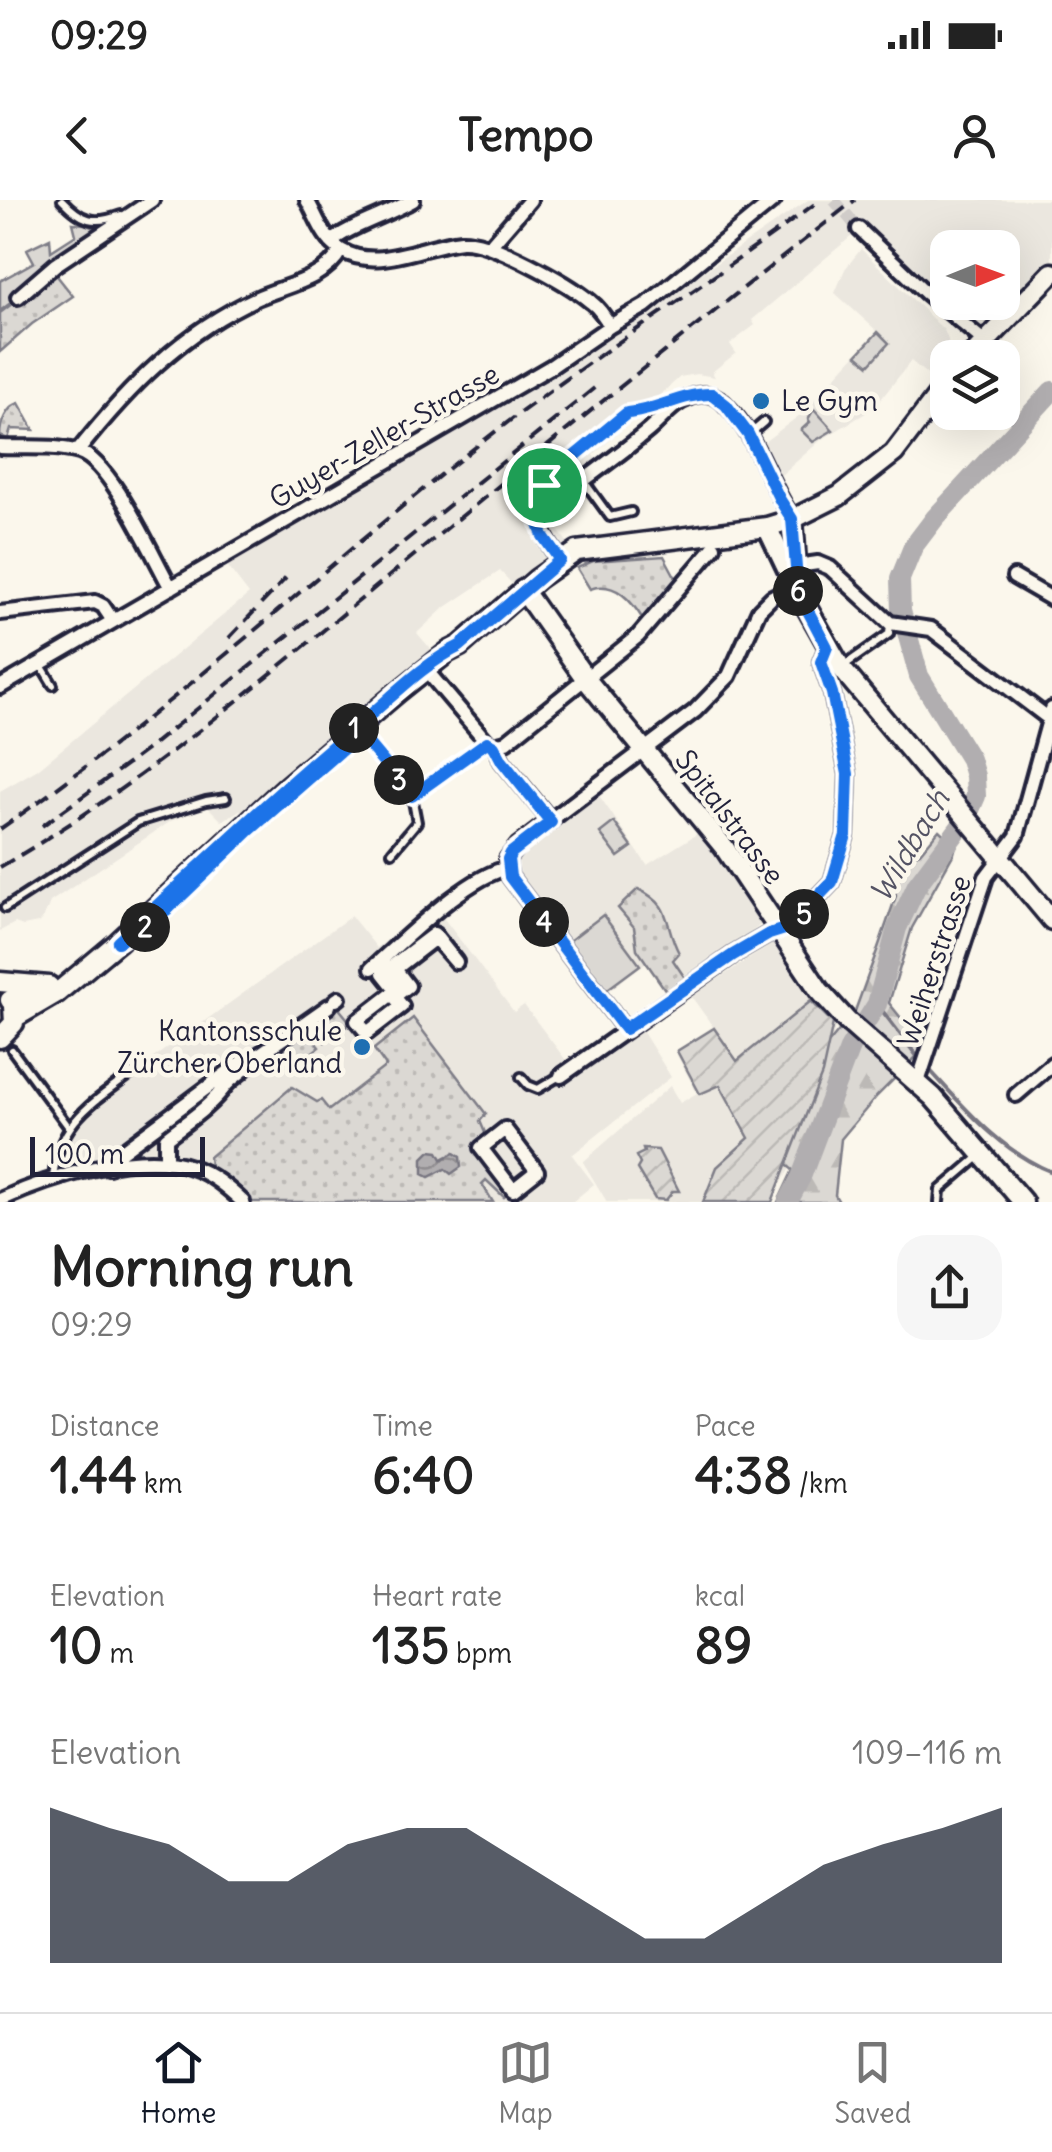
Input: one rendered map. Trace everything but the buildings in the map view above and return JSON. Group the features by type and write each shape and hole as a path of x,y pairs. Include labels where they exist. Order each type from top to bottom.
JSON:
{"main road":[{"path":"987,340 1052,273"},
{"path":"118,942 315,762 560,560 585,549 767,527 792,519 839,496 894,453 930,406"},
{"path":"792,519 796,581"},
{"path":"767,527 841,668 1052,920"},
{"name":"Spitalstrasse","path":"523,590 585,678 724,847 818,990 848,1021 920,1078 1023,1202"},
{"path":"8,1003 56,993 118,942 168,909 250,830 453,660 460,646"},
{"path":"8,1003 70,979"},
{"path":"0,982 50,986"},
{"path":"6,1044 12,1028 8,1003"}],"street":[{"path":"308,200 336,246 356,257 372,258 461,241 491,245 588,299 610,326"},
{"path":"78,451 119,399 158,362 232,310 323,271 332,265 344,232 413,200"},
{"path":"491,245 530,200"},
{"name":"Guyer-Zeller-Strasse","path":"0,687 552,366 645,306 774,200"},
{"path":"18,297 55,265 148,203"},
{"path":"859,229 983,340"},
{"path":"560,560 543,536 541,525 549,506 680,402 704,394 716,396 748,434 792,519"},
{"path":"0,447 78,451 96,463 111,481 171,588"},
{"path":"491,744 506,742 638,636 714,547"},
{"path":"625,1029 510,877 511,853 695,711 729,676 759,610 818,563 830,568 892,623 932,629 1051,716"},
{"path":"1014,577 1052,599"},
{"path":"0,613 95,602 103,606 113,622"},
{"path":"561,1076 733,955 788,928 822,896 838,867 846,835 848,774 832,693 821,662 827,647"},
{"path":"432,677 455,708 491,744 551,822"},
{"name":"Weiherstrasse","path":"920,1078 986,877 1017,836 1051,716"},
{"path":"372,968 488,874 508,868"},
{"path":"434,934 455,964 436,938 396,969 408,986 398,993 384,973 434,934"},
{"path":"166,1162 166,1138 221,1096 228,1083 245,1071 250,1062 335,1001"},
{"path":"109,1166 113,1158 240,1063 250,1062"},
{"path":"1016,1095 1052,1064"},
{"path":"505,1129 537,1172 513,1190 481,1148 505,1129"},
{"path":"0,1200 54,1178 109,1166 166,1162 188,1165 211,1175 243,1202"}],"lane":[{"path":"62,200 79,218 94,223 148,203"},
{"path":"541,525 536,516 547,479 627,413 680,402"},
{"path":"748,434 764,422"},
{"path":"583,480 610,517 631,512"},
{"path":"841,668 889,634 892,623"},
{"path":"40,664 52,686"},
{"path":"360,734 412,796 417,822 392,852"},
{"path":"412,796 491,744"},
{"path":"5,908 138,822 226,798"},
{"path":"6,1044 68,1126"},
{"path":"54,1178 56,1157 68,1126 135,1070"},
{"path":"521,1077 538,1088 561,1076"},
{"path":"939,1202 940,1190 982,1154"}],"shaded area":[{"path":"808,200 1052,200 1052,273 1020,306 1020,230 930,230 930,293 859,230 752,320 755,325 730,344 736,353 712,372 715,377 680,377 593,455 608,475 557,518 556,528 568,543 516,588 500,571 443,609 417,633 435,654 246,810 222,821 207,806 171,821 50,902 38,923 15,923 0,931 0,791 38,769 249,594 225,563 561,370"},
{"path":"861,249 944,330 948,340 930,340 929,376 911,361 874,408 821,440 781,475 764,442 800,415 877,331 835,293 845,269"},
{"path":"960,320 1006,320 987,340"},
{"path":"598,794 647,865 700,832 764,922 725,954 666,991 645,963 607,992 516,874 514,866 518,853"},
{"name":"Kantonsschule Zürcher Oberland","path":"433,904 514,1012 524,1005 571,1067 636,1021 671,1077 572,1155 594,1184 572,1202 243,1202 228,1188 165,1162 53,1178 68,1126 135,1071 351,916 377,948"},
{"path":"772,944 836,1022 824,1075 791,1166 771,1202 607,1202 583,1162 670,1086 680,1103 697,1093 675,1051 714,1028 691,996"}],"green space":[{"path":"73,223 103,232 0,311 0,281 34,262 27,249 50,238 51,251 76,235"},
{"path":"54,272 73,296 0,352 0,313"},
{"path":"878,332 889,343 869,365 857,355"},
{"path":"19,403 34,430 11,429 8,439 0,436 5,416"},
{"path":"814,409 833,430 813,442 801,430 810,422"},
{"path":"664,556 677,580 644,621 615,590 590,589 577,568 593,561"},
{"path":"614,822 632,847 618,857 600,833"},
{"path":"939,830 956,846 954,853 912,928 889,1003 925,1048 841,1139 835,1195 839,1202 778,1202 793,1170 784,1163 824,1049 855,1011 896,896 891,865 920,853"},
{"path":"638,889 663,909 679,953 673,960 685,978 666,991 637,949 634,927 618,908"},
{"path":"603,915 640,965 605,991 569,941"},
{"path":"811,1001 833,1023 822,1074 772,1202 703,1202 717,1167 749,1138 720,1085 700,1094 677,1051 714,1028 737,1061"},
{"path":"337,1006 351,1023 325,1042 315,1030 315,1022"},
{"path":"413,1018 486,1114 480,1121 489,1142 481,1148 513,1190 504,1197 486,1180 482,1184 493,1202 243,1202 211,1175 209,1157 292,1087 317,1102 321,1100 329,1110 386,1066 374,1049"},
{"path":"302,1032 309,1034 319,1047 295,1066 284,1052 286,1044"},
{"path":"643,1149 658,1150 679,1191 673,1191 666,1200 655,1199 637,1169 640,1164 636,1156"}],"water":[{"path":"430,1151 438,1152 442,1159 454,1153 460,1157 461,1167 451,1174 445,1169 429,1177 423,1174 423,1158"}],"waterway":[{"name":"Wildbach","path":"788,1202 850,1047 877,1004 897,928 917,885 966,819 976,796 970,759 919,676 901,611 900,579 913,547 935,518 1052,391"},
{"path":"877,1004 920,1060"},
{"path":"927,1067 1000,1141 1052,1172"}],"tunnel":[{"path":"834,200 859,229"}],"railway":[{"path":"0,829 121,740 511,420 820,200"},
{"path":"0,867 106,800 206,725 855,200"},
{"path":"42,826 145,751 598,385"},
{"path":"229,638 286,578"}],"place":[{"name":"Le Gym","path":"761,401"},
{"name":"Kantonsschule Zürcher Oberland","path":"362,1047"}],"route":[{"path":"712,394 742,425 792,519 796,530 798,592 827,647 821,662 832,693 848,774 848,806 843,852 822,896 788,928 733,955 625,1029 510,877 511,853 551,822 494,746 487,742 412,796 360,734 250,830 168,909 118,942 358,724 460,646 560,560 543,536 536,516 544,485 627,413 712,394"}]}
